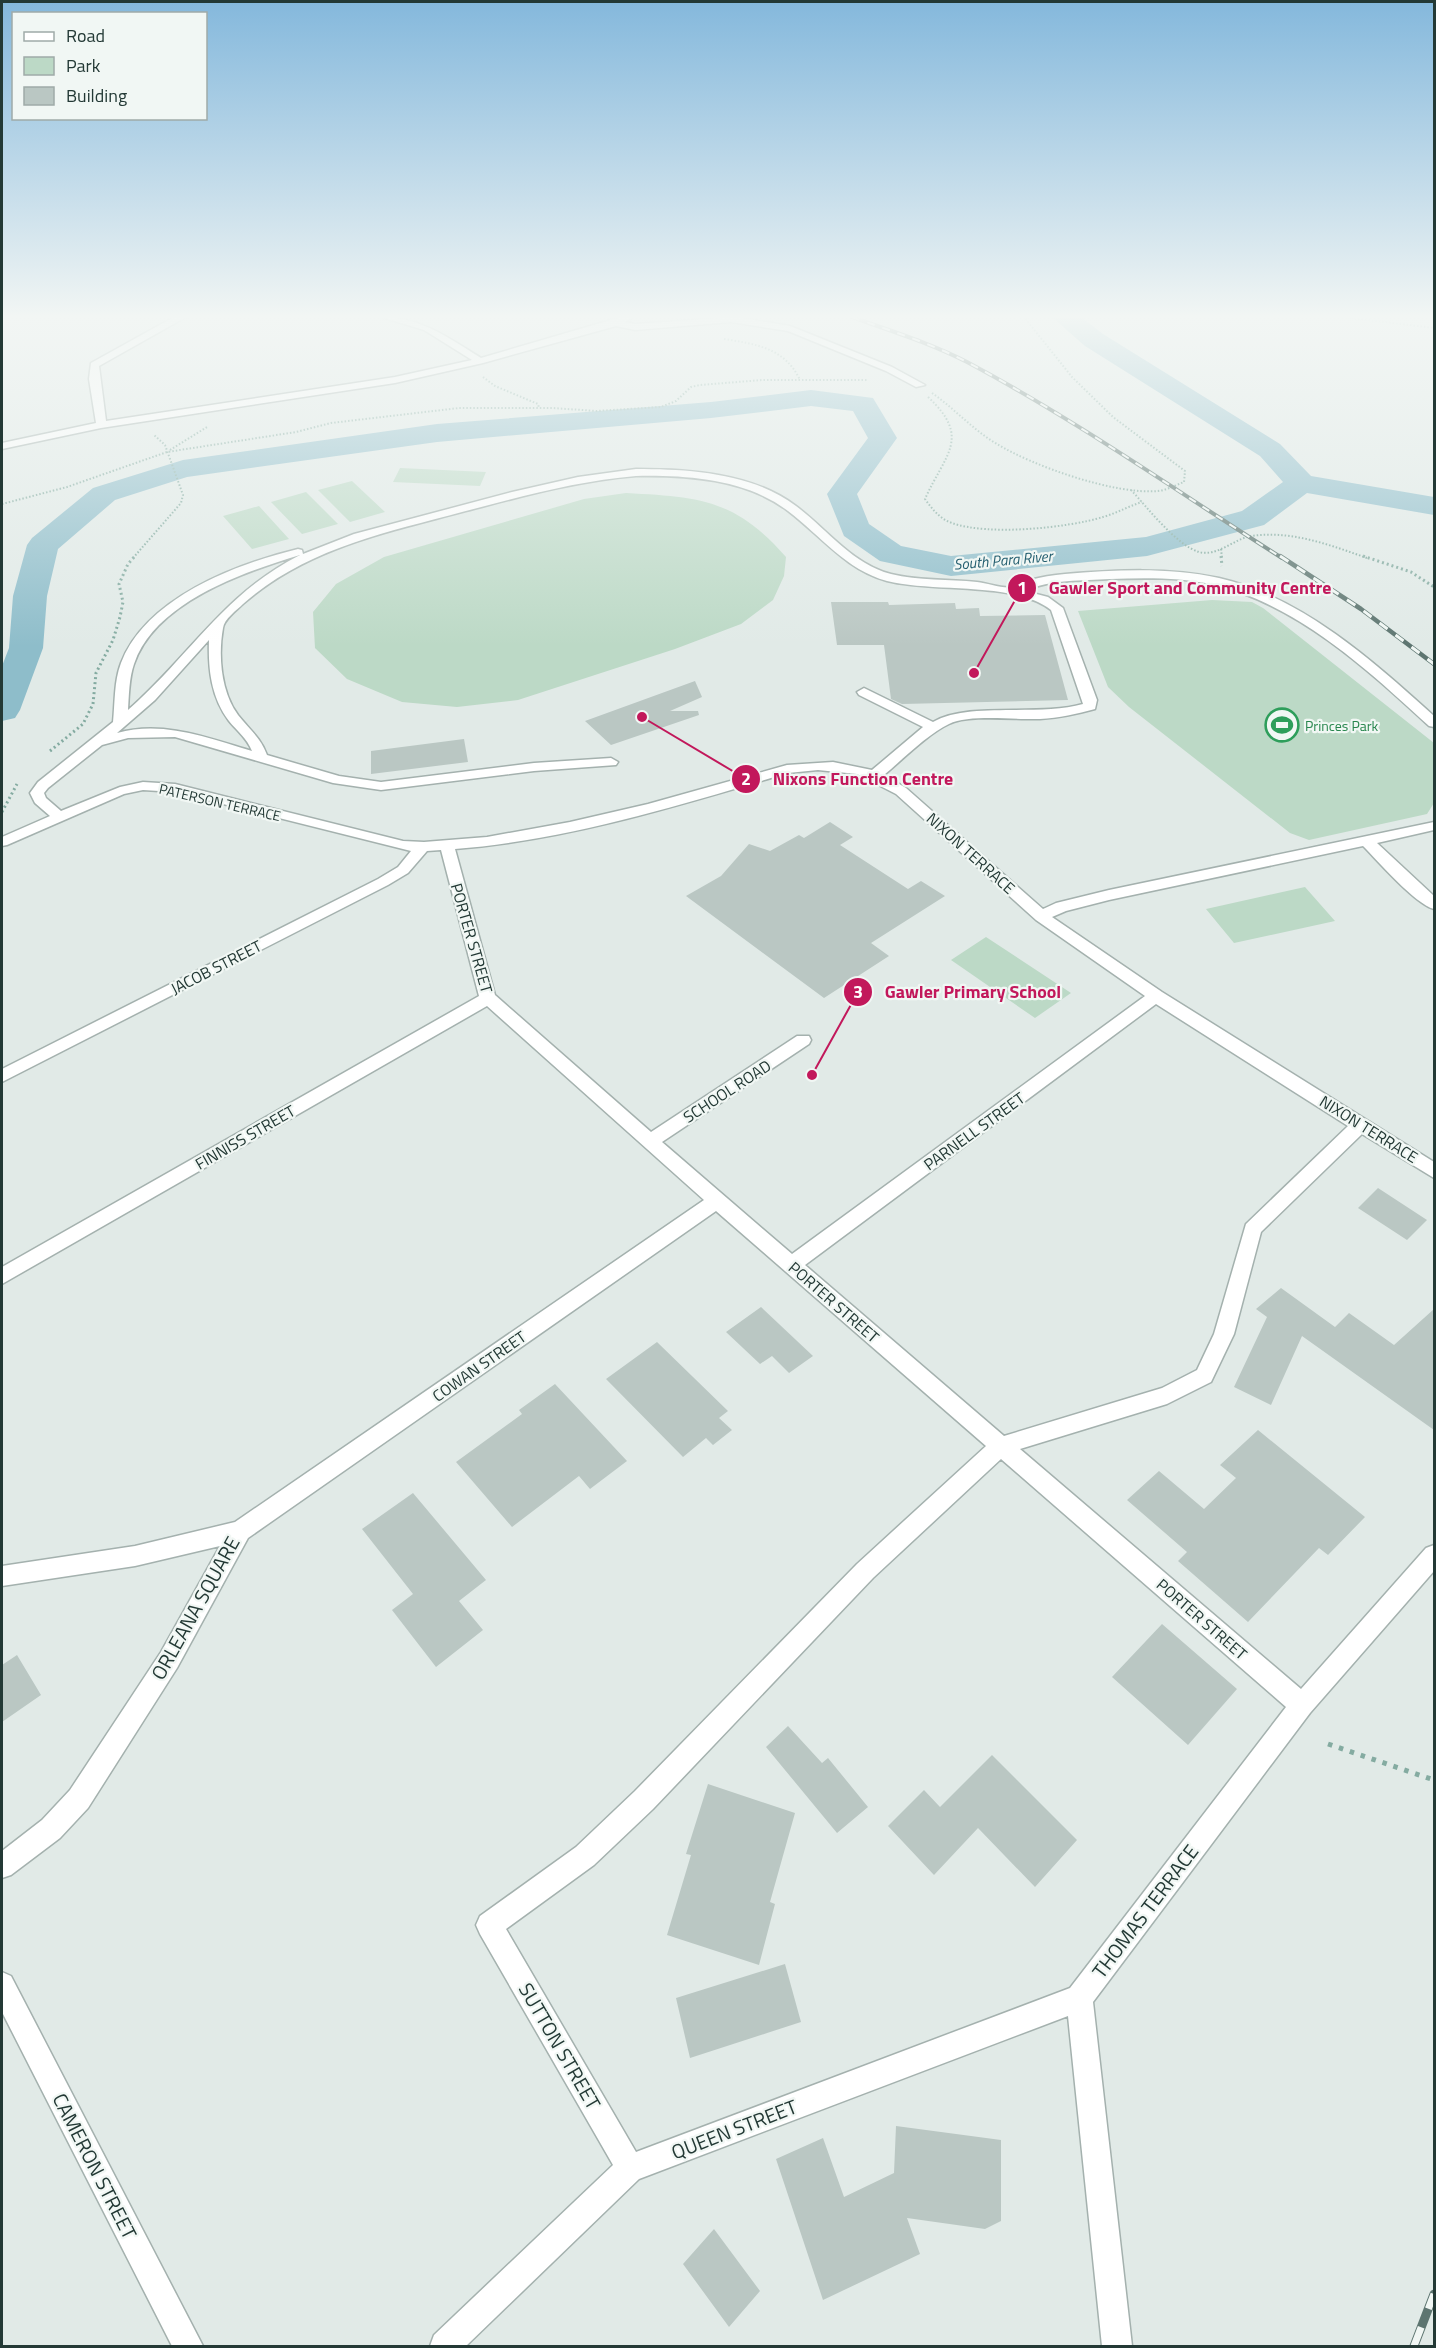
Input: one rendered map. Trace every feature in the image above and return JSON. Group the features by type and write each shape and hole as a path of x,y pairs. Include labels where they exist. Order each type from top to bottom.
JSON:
{"street":[{"path":"2,446 94,427"},
{"path":"120,723 126,667 139,642 162,614 191,593 238,570 478,504 577,481 620,474 678,475 714,479 762,491 802,515 837,550 855,563 887,578 1013,592 1044,599 1052,604 1061,616 1090,700 1090,706 1042,715 964,716 940,724 875,775"},
{"path":"59,817 40,800 38,793 56,773 150,697 230,607 268,578 304,557 358,537"},
{"path":"1013,592 1020,587 1049,580 1134,574 1176,575 1232,586 1275,605 1356,656 1434,723"},
{"path":"217,622 214,654 218,686 231,715 256,741 261,757"},
{"path":"864,692 940,724"},
{"path":"95,743 129,734 176,733 338,780 381,786 534,767 611,762"},
{"name":"NIXON TERRACE","path":"447,846 477,844 598,821 800,767 833,766 859,769 901,790 1041,916 1156,996 1434,1171"},
{"name":"PATERSON TERRACE","path":"2,842 127,789 159,786 175,788 403,846 447,846"},
{"path":"1041,916 1109,895 1434,826"},
{"path":"1367,841 1410,884 1434,904"},
{"name":"PORTER STREET","path":"447,846 483,987 488,998 717,1201 1302,1705"},
{"name":"JACOB STREET","path":"2,1076 383,882 403,870 422,847"},
{"name":"PARNELL STREET","path":"791,1265 1156,996"},
{"name":"FINNISS STREET","path":"2,1276 488,998"},
{"name":"SCHOOL ROAD","path":"650,1141 803,1040"},
{"path":"1001,1446 1167,1395 1204,1376 1224,1334 1253,1229 1360,1124"},
{"name":"COWAN STREET","path":"240,1531 717,1201"},
{"name":"SUTTON STREET","path":"630,2168 489,1925 585,1856 651,1792 865,1571 1001,1446"},
{"name":"ORLEANA SQUARE","path":"2,1576 135,1556 240,1531"},
{"name":"ORLEANA SQUARE","path":"2,1866 51,1829 79,1799 169,1660 240,1531"},
{"name":"THOMAS TERRACE","path":"1079,1998 1302,1705 1434,1556"},
{"name":"CAMERON STREET","path":"2,1985 188,2346"},
{"path":"1079,1998 1117,2346"},
{"name":"QUEEN STREET","path":"445,2346 630,2168 1079,1998"}],"path":[{"path":"167,452 209,427"},
{"path":"2,504 67,487 167,452 296,432 317,427"},
{"path":"951,427 954,433 950,453 932,479 925,499 937,515 953,524 970,528 1024,527 1102,517 1142,502"},
{"path":"974,427 1015,454 1131,490 1160,491 1184,482 1185,471 1126,427"},
{"path":"42,758 83,724 93,704 96,674 113,640 123,602 119,584 128,564 181,503 183,495 167,452 158,437 150,432"},
{"path":"1131,490 1180,538 1197,551 1209,553 1249,536 1300,537 1404,568 1423,577 1434,587"},
{"path":"2,812 18,783"},
{"path":"1328,1744 1434,1780"}],"green space":[{"path":"400,468 486,472 480,486 393,482"},
{"path":"352,481 385,512 350,522 318,490"},
{"path":"306,492 338,524 302,534 271,502"},
{"path":"626,493 696,500 732,512 750,523 786,557 784,576 773,600 741,624 675,649 518,700 457,707 402,702 347,679 315,648 313,612 336,584 384,557 584,499"},
{"path":"259,506 289,539 252,549 223,516"},
{"name":"Princes Park","path":"1212,600 1252,602 1263,608 1434,743 1434,803 1427,814 1309,840 1290,833 1129,707 1108,687 1078,611"},
{"path":"1305,887 1335,921 1234,943 1206,909"},
{"path":"986,937 1071,993 1035,1018 951,960"}],"building":[{"path":"831,602 888,602 889,605 955,603 956,609 979,608 980,616 1045,615 1068,700 902,704 891,699 884,645 837,645"},
{"path":"695,681 702,697 670,711 698,711 699,715 611,745 585,721"},
{"path":"464,739 468,762 371,774 371,751"},
{"path":"830,822 853,837 840,845 908,889 921,881 945,896 871,943 889,956 824,998 686,896 721,876 749,844 770,851 799,835 804,838"},
{"path":"1378,1188 1427,1220 1407,1240 1358,1208"},
{"path":"1281,1288 1335,1327 1349,1313 1394,1345 1434,1309 1434,1430 1302,1336 1271,1405 1234,1387 1267,1317 1256,1309"},
{"path":"761,1307 813,1356 789,1373 772,1356 760,1364 726,1332"},
{"path":"657,1342 728,1411 719,1418 732,1430 713,1445 706,1438 683,1457 606,1379"},
{"path":"555,1384 627,1461 590,1489 579,1476 512,1527 456,1462 522,1414 519,1410"},
{"path":"1258,1430 1365,1517 1328,1555 1319,1548 1248,1622 1178,1561 1187,1552 1127,1500 1159,1471 1204,1509 1236,1478 1220,1465"},
{"path":"413,1493 486,1580 459,1601 483,1630 436,1667 392,1610 413,1594 362,1529"},
{"path":"1162,1624 1237,1689 1188,1745 1112,1677"},
{"path":"17,1655 41,1695 2,1722 2,1665"},
{"path":"788,1726 822,1763 828,1758 868,1807 837,1833 766,1747"},
{"path":"992,1755 1077,1840 1035,1887 978,1828 934,1875 888,1826 924,1790 940,1807"},
{"path":"708,1784 795,1813 770,1902 775,1904 759,1965 667,1935 691,1855 686,1854"},
{"path":"785,1964 801,2022 690,2058 676,1998"},
{"path":"896,2126 1001,2140 1001,2221 985,2229 907,2218 920,2254 823,2300 776,2159 823,2138 844,2197 894,2173"},
{"path":"714,2229 760,2291 729,2327 683,2264"}],"waterway":[{"name":"South Para River","path":"2,710 26,648 30,596 43,545 104,494 183,469 437,433 514,427"},
{"name":"South Para River","path":"876,427 883,438 842,494 855,529 891,554 951,566 1147,546 1253,518 1301,483"},
{"path":"1233,427 1270,450 1301,483"},
{"path":"1301,483 1434,506"}],"railway":[{"path":"1078,427 1282,558"},
{"path":"1280,556 1361,609 1434,664"},
{"path":"1414,2346 1434,2294"}],"place":[{"name":"Gawler Sport and Community Centre","path":"974,673"},
{"name":"Nixons Function Centre","path":"642,717"},
{"name":"Princes Park","path":"1282,725"},
{"name":"Gawler Primary School","path":"812,1075"}]}
